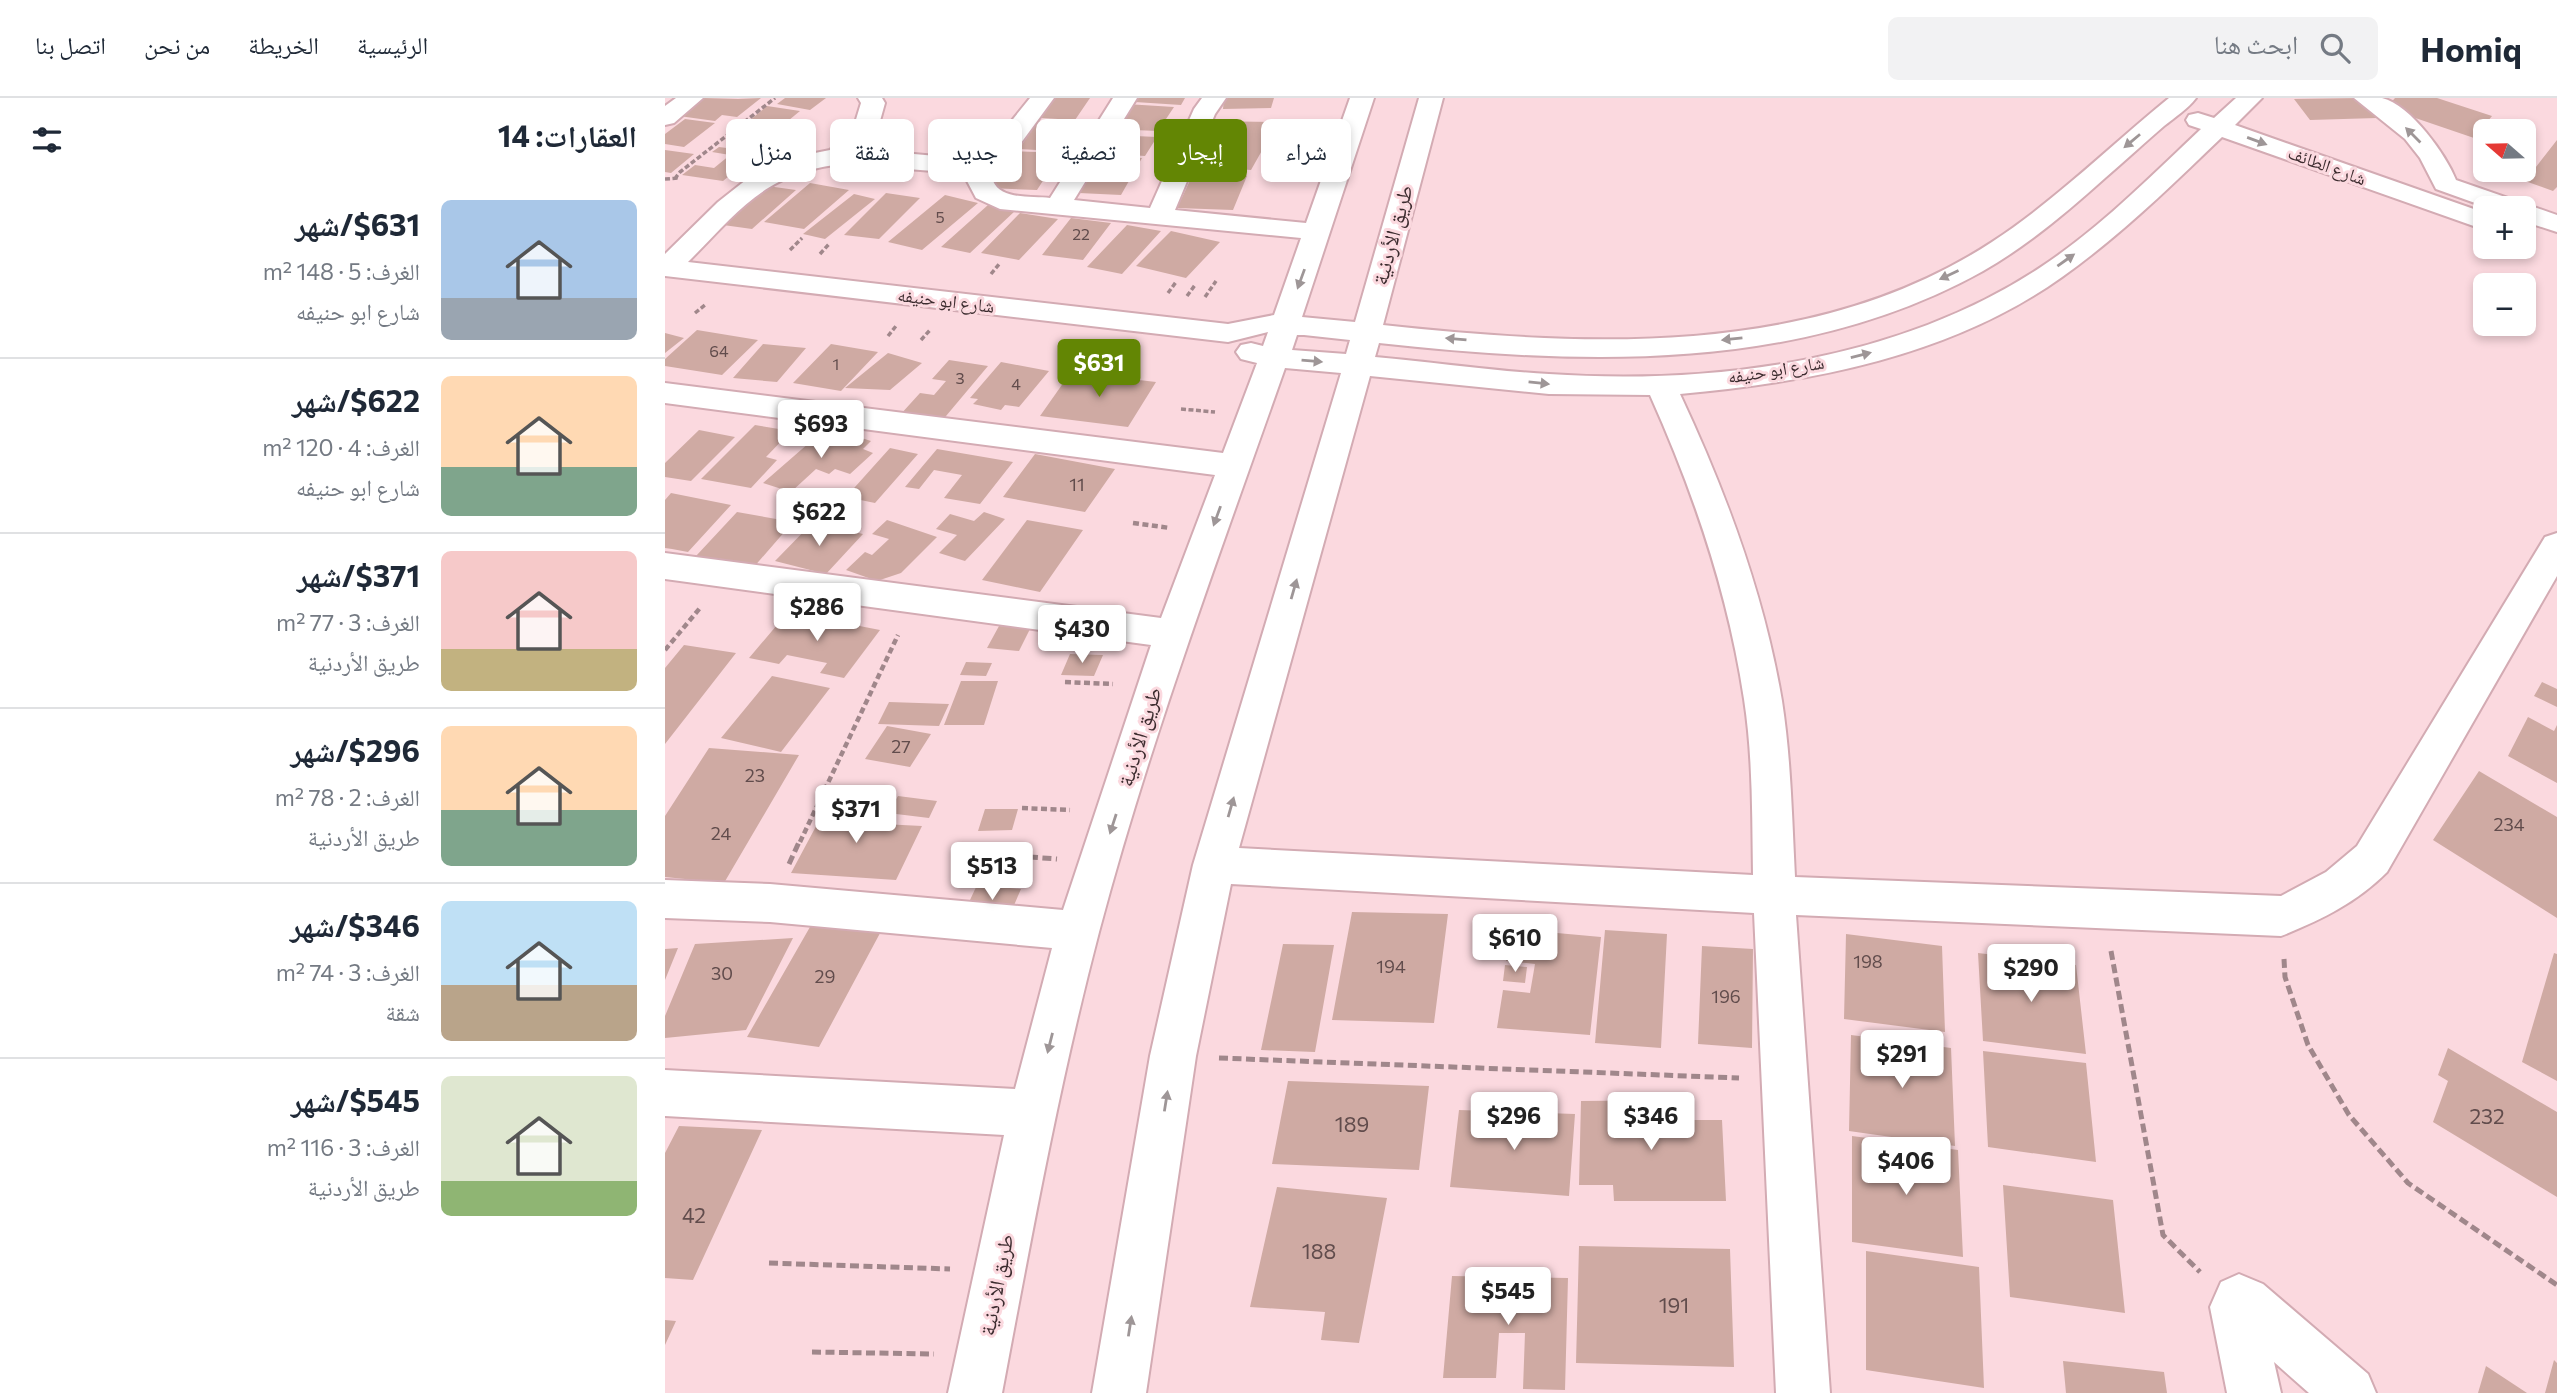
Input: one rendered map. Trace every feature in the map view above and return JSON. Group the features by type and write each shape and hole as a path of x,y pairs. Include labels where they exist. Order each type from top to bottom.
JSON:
{"street":[{"path":"665,118 691,98"},
{"path":"869,119 873,103 870,98"},
{"path":"1022,124 1042,98"},
{"path":"1058,206 1125,98"},
{"path":"1159,217 1203,114 1214,98"},
{"name":"طريق الأردنية","path":"975,1393 1032,1112 1078,931 1154,687 1318,232 1362,98"},
{"name":"طريق الأردنية","path":"1119,1393 1173,1056 1214,865 1431,98"},
{"name":"شارع الطائف","path":"2207,98 2473,217"},
{"path":"2366,98 2393,116 2433,155 2445,184"},
{"name":"شارع ابو حنيفه","path":"665,268 1228,333 1254,355 1279,341 1362,348 1562,349 1642,348 1746,338 1831,320 1906,295 1972,265 2025,231 2177,104"},
{"name":"شارع الطائف","path":"2177,104 2235,111 2479,196"},
{"name":"شارع ابو حنيفه","path":"1362,348 1560,385 1661,386 1766,375 1863,355 1950,327 2022,291 2080,251 2235,111"},
{"path":"665,268 762,179 798,162 830,157"},
{"path":"980,182 985,193 1000,201 1318,232"},
{"path":"2536,217 2557,224"},
{"path":"2536,241 2557,248"},
{"path":"1661,386 1693,453 1723,532 1748,621 1763,703 1772,793 1773,895 1803,1393"},
{"path":"665,393 1234,466"},
{"path":"1214,865 1773,895 2281,916 2317,902 2348,883 2372,859 2557,547"},
{"path":"665,566 1175,634"},
{"path":"665,899 770,902 1078,931"},
{"path":"665,1093 1032,1112"},
{"path":"2254,1393 2236,1307 2239,1300 2245,1302 2349,1393"}],"path":[{"path":"666,180 679,178 676,177 680,172 775,98"},
{"path":"665,650 727,574"},
{"path":"770,902 915,599"},
{"path":"1002,855 1101,862"},
{"path":"2103,909 2163,1235 2236,1307"},
{"path":"2281,916 2285,977 2308,1045 2349,1115 2408,1183 2557,1286"},
{"path":"1173,1056 1785,1079"},
{"path":"769,1263 999,1271"},
{"path":"812,1352 983,1355"}],"building":[{"path":"703,98 761,98 737,117 722,115 715,121 679,116"},
{"path":"785,98 826,98 810,110 777,104"},
{"path":"1055,98 1090,98 1076,119 1041,118"},
{"path":"1138,98 1185,98 1181,105 1135,102"},
{"path":"1224,98 1274,98 1271,108 1223,109"},
{"path":"2361,98 2377,118 2310,120 2294,99"},
{"path":"2395,98 2437,98 2492,116 2490,119 2473,119 2473,138 2386,108"},
{"path":"1126,104 1174,107 1166,119 1154,119 1154,131 1140,130 1140,119 1116,119"},
{"path":"767,106 800,111 790,119 751,119"},
{"path":"685,119 715,123 684,147 665,144 665,134"},
{"path":"1247,122 1261,122 1261,152 1251,170 1247,170"},
{"path":"1036,124 1036,150 1022,149 1022,145"},
{"path":"1140,136 1154,137 1154,142 1145,156 1140,156"},
{"path":"2557,140 2557,187 2553,191 2528,182 2536,182 2536,167"},
{"path":"719,147 726,148 726,154 712,152"},
{"path":"665,150 694,154 671,173 665,172"},
{"path":"1022,151 1036,152 1036,182 1042,182 1037,190 988,188 992,182 1022,182"},
{"path":"726,158 726,179 723,181 682,175 695,165 714,168"},
{"path":"1086,182 1128,182 1121,195 1079,193"},
{"path":"1189,182 1245,182 1233,210 1177,208"},
{"path":"810,183 849,190 804,229 764,222"},
{"path":"761,185 796,190 752,229 716,224"},
{"path":"886,193 920,198 879,239 844,235"},
{"path":"854,194 875,199 825,239 803,234"},
{"path":"945,195 978,203 922,250 888,242"},
{"path":"988,205 1015,211 970,253 941,247"},
{"path":"1020,213 1058,219 1019,260 981,253"},
{"path":"1071,218 1111,223 1083,260 1042,255"},
{"path":"1127,225 1161,231 1122,274 1087,267"},
{"path":"1171,231 1220,242 1186,278 1136,266"},
{"path":"697,330 758,340 722,375 665,366 665,359"},
{"path":"665,333 684,338 665,353"},
{"path":"763,344 806,348 777,382 733,378"},
{"path":"831,344 878,352 841,391 793,383"},
{"path":"888,353 922,363 890,390 845,388"},
{"path":"949,360 988,366 941,422 900,415 920,393 934,395 946,381 932,379"},
{"path":"1001,362 1049,371 1019,407 1005,405 1001,410 973,404 978,399 970,398"},
{"path":"1071,372 1156,382 1128,427 1040,416"},
{"path":"755,425 791,431 766,457 777,460 751,488 701,479"},
{"path":"699,430 735,437 691,481 665,477 665,463"},
{"path":"843,432 871,441 863,449 873,453 850,474 835,469 829,474 816,469 791,492 763,483 817,436 833,441"},
{"path":"890,448 918,454 875,503 846,497"},
{"path":"937,449 1013,462 980,504 944,498 962,475 934,470 919,489 905,487"},
{"path":"1035,454 1115,469 1085,512 1003,497"},
{"path":"671,493 731,505 688,552 665,548 665,500"},
{"path":"737,512 793,522 753,568 696,556"},
{"path":"984,512 1005,519 965,561 939,553 957,535 936,529 950,514 974,521"},
{"path":"887,520 937,537 901,573 877,581 846,570 865,552 872,555 889,539 872,534"},
{"path":"1027,520 1083,530 1040,592 982,580"},
{"path":"813,522 863,534 826,574 775,561"},
{"path":"788,612 880,630 844,678 820,673 827,663 787,655 779,664 749,658"},
{"path":"999,626 1030,629 1019,651 987,648"},
{"path":"684,645 736,653 665,744 665,668"},
{"path":"1070,654 1103,655 1094,676 1061,675"},
{"path":"966,662 992,663 986,676 960,675"},
{"path":"772,676 830,688 781,752 721,738"},
{"path":"961,681 998,681 984,725 944,725"},
{"path":"2542,682 2557,689 2557,707 2534,696"},
{"path":"889,702 949,704 939,726 878,724"},
{"path":"2528,717 2554,731 2557,725 2557,783 2508,756"},
{"path":"887,726 931,734 910,767 865,759"},
{"path":"709,748 799,755 724,883 665,877 665,816"},
{"path":"2479,771 2557,817 2557,918 2433,840"},
{"path":"898,796 937,801 929,818 888,813"},
{"path":"829,802 872,805 863,823 922,826 896,880 791,873"},
{"path":"985,809 1018,809 1012,830 978,831"},
{"path":"1020,862 1017,874 973,875 978,863"},
{"path":"977,885 1021,889 1008,919 963,915"},
{"path":"1352,912 1448,914 1434,1023 1332,1020"},
{"path":"818,913 886,922 819,1047 747,1037"},
{"path":"1512,929 1601,937 1590,1035 1497,1028 1503,990 1530,993 1535,964 1506,961"},
{"path":"1605,930 1667,934 1661,1048 1595,1043"},
{"path":"1846,934 1942,946 1945,1032 1844,1019"},
{"path":"793,938 746,1030 665,1038 665,1016 695,944"},
{"path":"1283,944 1334,945 1315,1052 1261,1050"},
{"path":"1702,946 1753,949 1752,1048 1698,1044"},
{"path":"678,948 665,980 665,949"},
{"path":"1978,953 2076,965 2086,1054 1983,1041"},
{"path":"2554,953 2557,954 2557,1081 2522,1062"},
{"path":"1505,965 1527,967 1525,983 1503,981"},
{"path":"1851,1035 1951,1048 1955,1146 1849,1131"},
{"path":"2448,1048 2557,1112 2557,1197 2433,1122 2448,1081 2438,1075"},
{"path":"1983,1051 2086,1063 2096,1162 1988,1147"},
{"path":"1288,1081 1429,1086 1419,1170 1272,1164"},
{"path":"1681,1100 1682,1120 1722,1120 1726,1201 1614,1201 1613,1185 1579,1185 1581,1101"},
{"path":"1459,1110 1575,1114 1569,1196 1450,1187"},
{"path":"679,1126 762,1130 693,1280 665,1278 665,1153"},
{"path":"1852,1136 1958,1150 1963,1257 1852,1242"},
{"path":"2003,1185 2113,1200 2125,1313 2010,1297"},
{"path":"1277,1187 1387,1198 1359,1343 1321,1340 1325,1312 1250,1307"},
{"path":"1579,1246 1730,1249 1734,1367 1576,1363"},
{"path":"1866,1251 1979,1267 1984,1388 1866,1370"},
{"path":"1452,1276 1568,1278 1565,1390 1523,1389 1525,1333 1499,1333 1496,1378 1443,1378"},
{"path":"665,1320 676,1321 665,1345"},
{"path":"2554,1360 2557,1363 2557,1393 2545,1393"},
{"path":"2063,1361 2164,1372 2167,1393 2066,1393"},
{"path":"2486,1366 2527,1393 2478,1393"}]}
